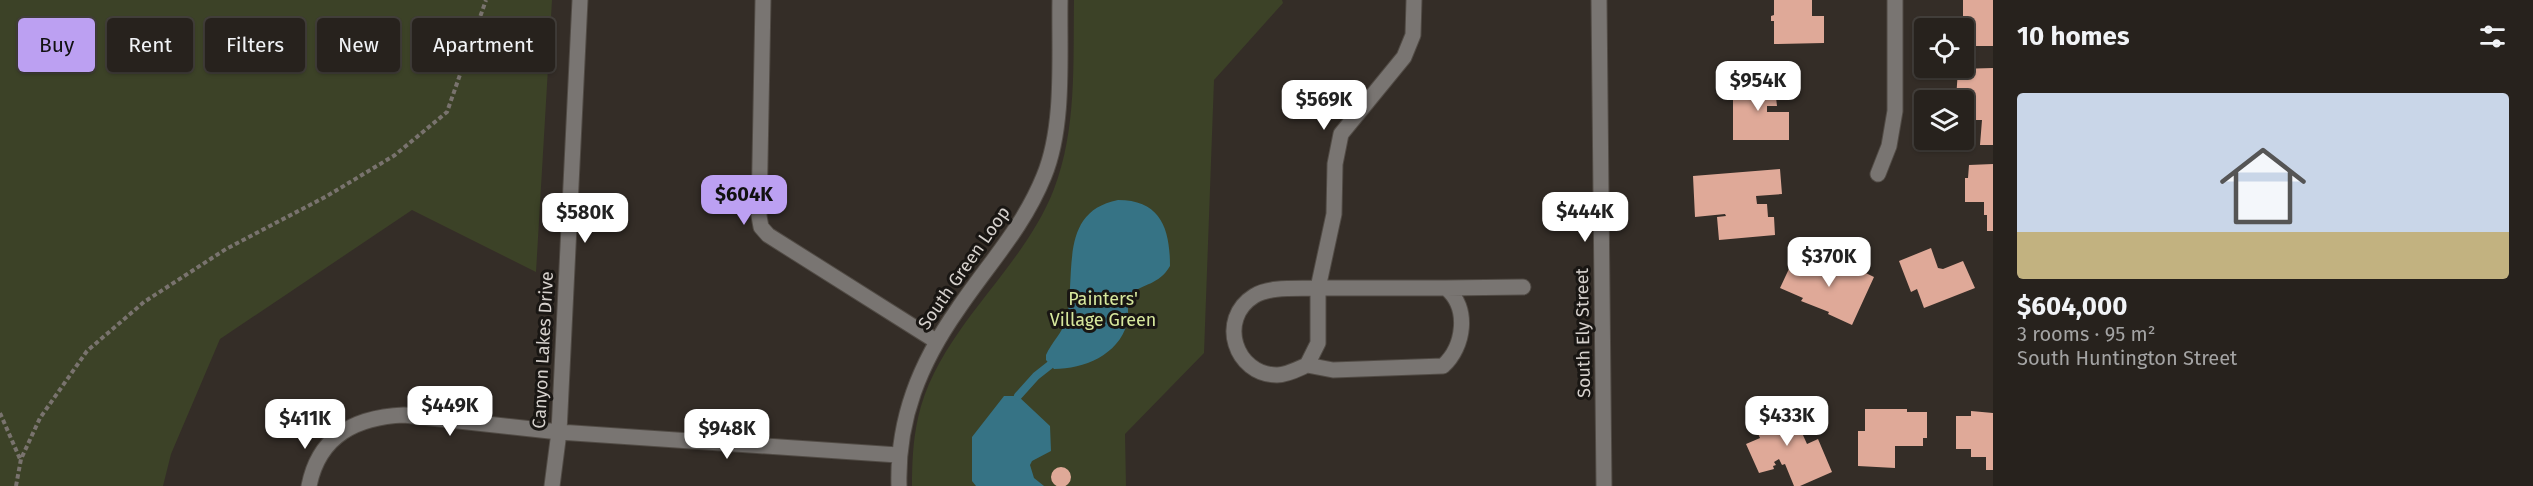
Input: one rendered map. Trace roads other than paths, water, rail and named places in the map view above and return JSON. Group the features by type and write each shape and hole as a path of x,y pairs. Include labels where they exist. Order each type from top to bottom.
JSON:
{"street":[{"name":"Canyon Lakes Drive","path":"552,486 559,432 580,0"},
{"path":"763,0 759,216 761,227 768,236 936,341"},
{"name":"South Green Loop","path":"899,486 898,455 904,419 918,379 936,341 1007,245 1030,207 1045,173 1058,110 1060,0"},
{"path":"1307,365 1318,343 1317,288 1334,214 1335,164 1341,134 1404,57 1413,35 1414,0"},
{"name":"South Ely Street","path":"1599,0 1604,486"},
{"path":"1878,174 1889,146 1894,111 1895,0"},
{"path":"1446,288 1458,302 1461,338 1456,352 1443,366 1333,370 1307,365 1279,375 1265,374 1252,368 1238,351 1233,330 1240,310 1254,296 1267,291 1317,288 1523,287"},
{"path":"309,486 318,460 327,446 338,436 364,420 382,416 404,415 559,432 898,455"}],"water":[{"path":"1118,200 1133,201 1144,205 1160,219 1168,240 1170,266 1161,277 1129,295 1127,324 1123,335 1108,352 1088,363 1054,369 1046,360 1046,355 1066,320 1073,248 1078,232 1086,218 1099,207"},
{"path":"1004,396 1018,396 1050,426 1051,451 1032,461 1030,465 1034,478 1044,486 976,486 972,481 972,437"}],"waterway":[{"path":"1018,396 1036,376 1050,365"}],"park label":[{"name":"Painters' Village Green","path":"1103,309"}]}
